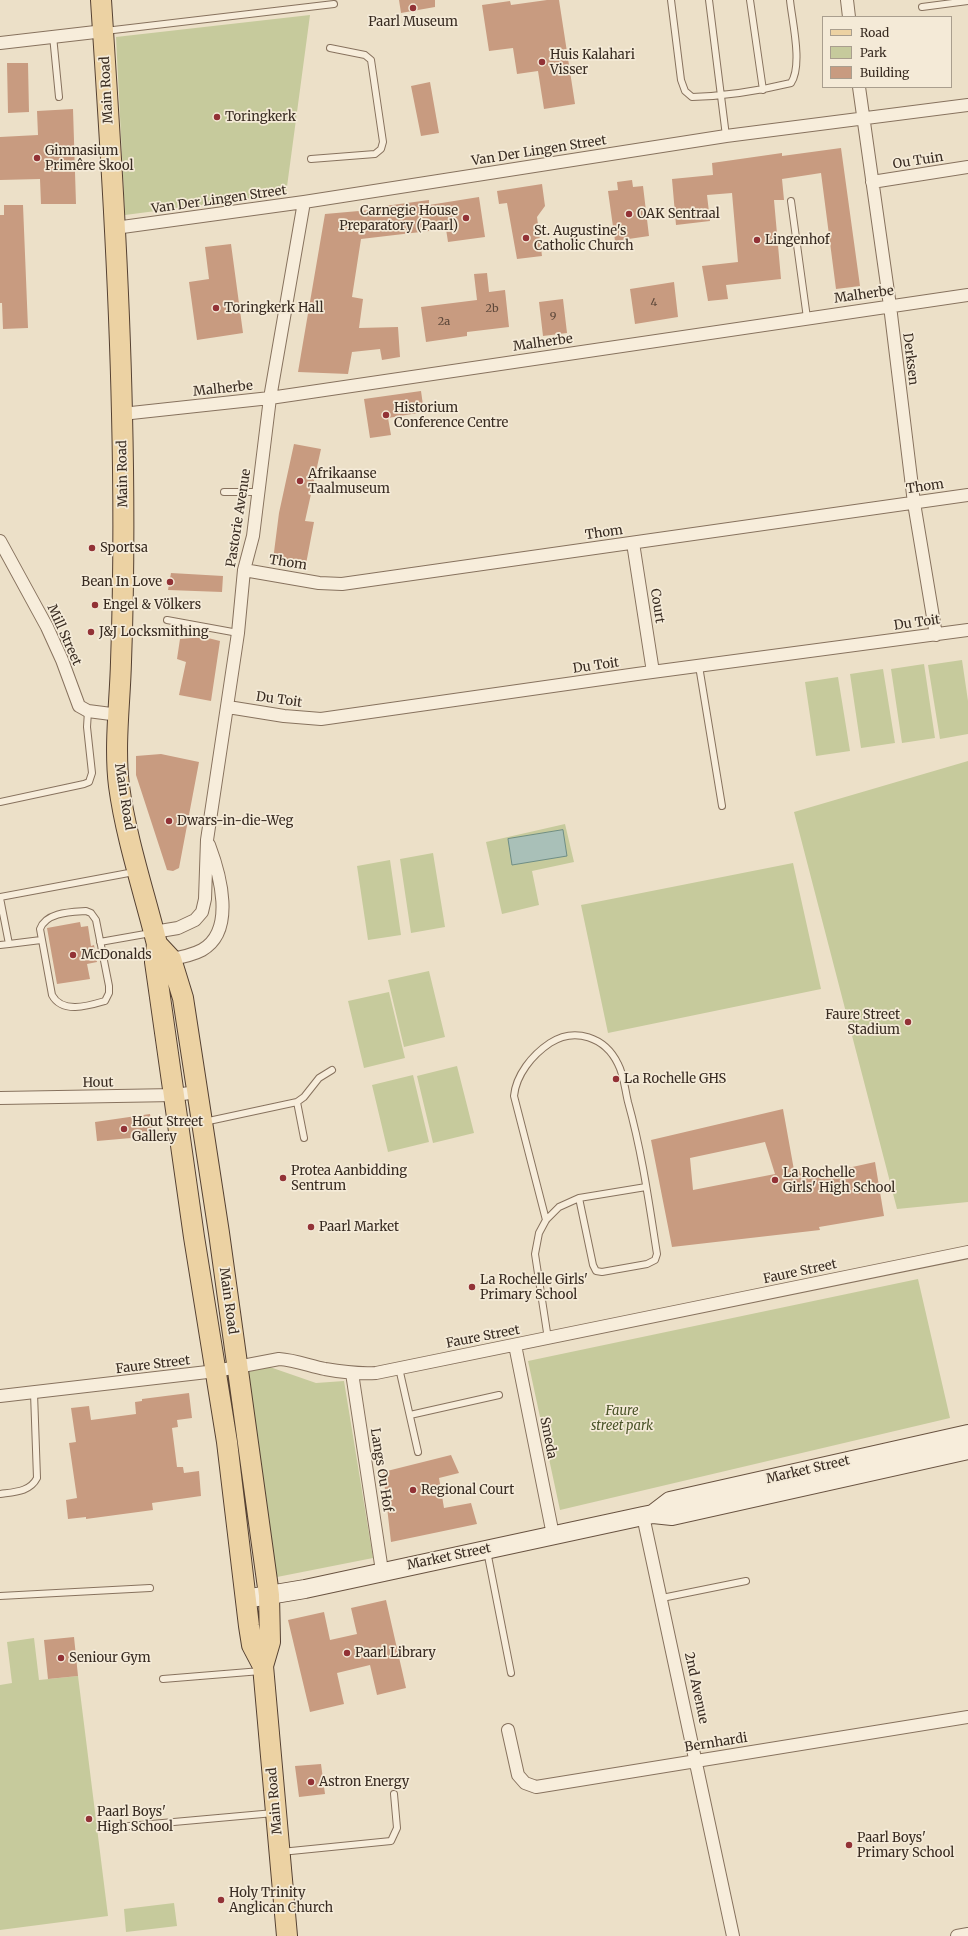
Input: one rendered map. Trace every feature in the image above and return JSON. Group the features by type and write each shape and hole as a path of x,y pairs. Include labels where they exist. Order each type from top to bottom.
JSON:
{"main road":[{"name":"Main Road","path":"102,0 115,228 122,414 124,552 117,740 119,786 138,871 160,949 183,998 238,1368 269,1595 270,1642 264,1668 287,1936"},
{"name":"Main Road","path":"160,949 175,1095 194,1238 227,1442 245,1599 252,1645 264,1668"},
{"name":"Market Street","path":"648,1515 670,1501 968,1434"},
{"name":"Market Street","path":"245,1599 648,1515 672,1516 968,1450"}],"street":[{"path":"847,0 849,16"},
{"path":"0,42 104,31"},
{"name":"Derksen","path":"859,88 890,306 914,503 936,635"},
{"name":"Van Der Lingen Street","path":"115,228 304,202 726,136 968,105"},
{"name":"Ou Tuin","path":"872,182 968,167"},
{"name":"Pastorie Avenue","path":"160,949 188,924 195,920 202,912 206,886 207,840 228,707 238,633 244,570 253,536 270,398 304,202"},
{"name":"Malherbe","path":"122,414 270,398 968,295"},
{"name":"Thom","path":"244,570 319,583 342,584 968,495"},
{"name":"Mill Street","path":"0,541 47,627 62,660 76,701 83,710 88,711"},
{"name":"Court","path":"633,543 653,672"},
{"name":"Du Toit","path":"228,707 284,716 321,719 653,672 968,630"},
{"path":"88,711 119,715"},
{"name":"Pastorie Avenue","path":"160,949 192,955 202,950 212,942 218,933 221,919 221,883 207,840"},
{"name":"Hout","path":"0,1098 175,1095 197,1092"},
{"name":"Faure Street","path":"0,1396 216,1371 279,1359 352,1373 376,1373 968,1252"},
{"name":"Smeda","path":"515,1345 553,1535"},
{"name":"Langs Ou Hof","path":"352,1373 382,1571"},
{"name":"2nd Avenue","path":"648,1515 662,1598 733,1936"},
{"name":"Bernhardi","path":"508,1730 518,1775 525,1783 536,1787 968,1717"},
{"path":"957,1936 968,1934"}],"lane":[{"path":"671,0 681,80 686,91 692,97 721,96 763,90 791,83 795,77 797,58 790,0"},
{"path":"709,0 726,136"},
{"path":"750,0 763,90"},
{"path":"922,7 968,1"},
{"path":"104,31 334,4"},
{"path":"53,36 60,96"},
{"path":"311,159 375,154 381,149 383,142 371,60 364,55 330,48"},
{"path":"791,201 807,318"},
{"path":"224,492 258,492"},
{"path":"167,620 238,633"},
{"path":"699,666 722,806"},
{"path":"0,802 89,782 92,772 87,727 88,711"},
{"path":"9,944 0,898 138,871"},
{"path":"86,911 92,913 96,920 109,986 105,1001 98,1004 72,1008 62,1006 54,1001 41,940 40,929 49,918 61,914 86,911"},
{"path":"0,945 41,940"},
{"path":"100,942 160,949"},
{"path":"546,1220 514,1096 514,1091 521,1073 540,1050 560,1037 576,1035 592,1038 605,1047 618,1064 635,1127 656,1254 654,1260 647,1264 602,1272 596,1270 593,1265 579,1198"},
{"path":"202,1123 297,1102 304,1097 319,1078 332,1070"},
{"path":"297,1102 304,1138"},
{"path":"548,1339 535,1254 539,1233 546,1220 559,1207 579,1198 646,1187"},
{"path":"399,1368 418,1452"},
{"path":"0,1494 30,1487 37,1478 34,1393"},
{"path":"410,1414 499,1395"},
{"path":"487,1549 511,1673"},
{"path":"662,1598 746,1581"},
{"path":"0,1596 150,1588"},
{"path":"163,1679 264,1668"},
{"path":"280,1852 391,1841 397,1828 394,1794"},
{"path":"118,1827 276,1813"}],"green space":[{"path":"310,15 286,194 125,215 116,37"},
{"path":"962,660 968,701 968,734 940,739 928,665"},
{"path":"924,664 935,738 902,743 891,669"},
{"path":"883,669 895,743 861,748 850,674"},
{"path":"838,677 850,751 816,756 805,682"},
{"name":"Faure Street Stadium","path":"968,761 968,1202 897,1209 794,812"},
{"path":"565,824 574,862 532,871 539,905 502,914 486,842"},
{"path":"433,853 445,927 411,933 400,859"},
{"path":"390,860 401,935 368,940 357,866"},
{"path":"793,863 821,989 608,1033 581,905"},
{"path":"429,971 445,1037 404,1047 388,980"},
{"path":"389,992 405,1058 364,1068 348,1001"},
{"path":"457,1066 474,1133 433,1143 417,1076"},
{"path":"413,1075 429,1142 388,1152 372,1085"},
{"name":"Faure street park","path":"918,1279 950,1418 560,1510 528,1361"},
{"path":"264,1365 316,1383 344,1381 373,1558 277,1577 239,1369"},
{"path":"34,1638 39,1680 78,1676 108,1916 0,1930 0,1685 12,1683 7,1642"},
{"path":"174,1903 177,1926 126,1932 124,1909"}],"water":[{"path":"563,830 567,856 512,865 508,839"}],"building":[{"name":"Paarl Museum","path":"399,0 435,0 435,7 401,13"},
{"name":"Huis Kalahari Visser","path":"547,0 559,0 575,104 544,109 538,71 517,74 513,48 489,51 482,5 510,1 511,5"},
{"path":"7,63 28,63 29,112 8,113"},
{"path":"430,82 439,133 421,136 411,86"},
{"name":"Gimnasium Primêre Skool","path":"73,109 76,204 41,204 40,179 0,180 0,137 38,135 37,111"},
{"name":"Lingenhof","path":"841,148 860,286 836,289 821,173 782,179 784,200 774,200 781,279 726,285 728,299 708,301 702,266 738,262 732,193 707,195 710,221 676,225 672,179 713,175 712,163 782,153 782,156"},
{"name":"OAK Sentraal","path":"632,180 633,187 643,186 649,236 615,241 608,191 618,190 617,182"},
{"name":"St. Augustine's Catholic Church","path":"542,184 545,206 537,217 542,256 517,259 507,203 499,204 497,191"},
{"path":"479,197 485,237 448,242 446,229 361,239 352,297 363,299 359,328 398,327 400,357 382,360 380,349 352,352 348,374 298,372 325,214 370,210 370,208 429,200 429,205"},
{"path":"4,205 23,205 28,328 3,329 2,303 0,303 0,215 4,215"},
{"name":"Toringkerk Hall","path":"231,244 243,333 197,340 189,282 209,279 205,247"},
{"path":"487,273 489,292 505,290 509,327 467,332 467,336 426,342 421,307 477,300 474,274"},
{"path":"674,282 678,317 635,324 630,289"},
{"path":"563,299 567,333 543,336 539,302"},
{"name":"Historium Conference Centre","path":"421,391 424,412 388,418 391,435 370,438 364,399"},
{"path":"294,444 321,449 305,521 314,522 306,564 273,560 279,513"},
{"path":"171,573 223,576 222,592 168,590"},
{"path":"204,637 220,641 211,701 179,695 186,662 177,659 180,639"},
{"name":"Dwars-in-die-Weg","path":"161,754 199,762 179,868 173,871 167,870 136,775 136,756"},
{"name":"McDonalds","path":"80,922 81,927 88,926 91,946 94,945 97,962 87,964 90,979 57,984 47,928"},
{"name":"La Rochelle Girls' High School","path":"783,1109 794,1170 799,1169 802,1178 875,1162 884,1216 819,1227 820,1230 672,1247 651,1140","holes":["765,1142 775,1174 693,1190 690,1158"]},
{"name":"Hout Street Gallery","path":"150,1114 154,1136 97,1141 95,1122"},
{"path":"189,1393 192,1418 177,1420 178,1427 172,1428 177,1467 183,1467 184,1473 199,1471 201,1496 152,1503 153,1510 86,1519 86,1517 68,1519 66,1500 77,1498 69,1443 76,1442 71,1408 89,1406 91,1420 136,1414 135,1402 142,1401 142,1399"},
{"name":"Regional Court","path":"451,1455 459,1473 439,1478 444,1508 471,1503 477,1524 391,1542 383,1472"},
{"name":"Paarl Library","path":"386,1600 406,1688 377,1695 370,1665 337,1673 344,1704 310,1712 288,1620 324,1612 330,1640 357,1634 351,1608"},
{"name":"Seniour Gym","path":"74,1637 78,1676 48,1679 44,1640"},
{"path":"321,1764 325,1794 299,1797 295,1766"}],"place":[{"name":"Paarl Museum","path":"413,8"},
{"name":"Huis Kalahari Visser","path":"542,62"},
{"name":"Toringkerk","path":"217,117"},
{"name":"Gimnasium Primêre Skool","path":"37,158"},
{"name":"OAK Sentraal","path":"629,214"},
{"name":"Carnegie House Preparatory (Paarl)","path":"466,218"},
{"name":"St. Augustine's Catholic Church","path":"526,238"},
{"name":"Lingenhof","path":"757,240"},
{"name":"Toringkerk Hall","path":"216,308"},
{"name":"Historium Conference Centre","path":"386,415"},
{"name":"Afrikaanse Taalmuseum","path":"300,481"},
{"name":"Sportsa","path":"92,548"},
{"name":"Bean In Love","path":"170,582"},
{"name":"Engel & Völkers","path":"95,605"},
{"name":"J&J Locksmithing","path":"91,632"},
{"name":"Dwars-in-die-Weg","path":"169,821"},
{"name":"McDonalds","path":"73,955"},
{"name":"Faure Street Stadium","path":"908,1022"},
{"name":"La Rochelle GHS","path":"616,1079"},
{"name":"Hout Street Gallery","path":"124,1129"},
{"name":"Protea Aanbidding Sentrum","path":"283,1178"},
{"name":"La Rochelle Girls' High School","path":"775,1180"},
{"name":"Paarl Market","path":"311,1227"},
{"name":"La Rochelle Girls' Primary School","path":"472,1287"},
{"name":"Regional Court","path":"413,1490"},
{"name":"Paarl Library","path":"347,1653"},
{"name":"Seniour Gym","path":"61,1658"},
{"name":"Astron Energy","path":"311,1782"},
{"name":"Paarl Boys' High School","path":"89,1819"},
{"name":"Paarl Boys' Primary School","path":"849,1845"},
{"name":"Holy Trinity Anglican Church","path":"221,1900"}]}
